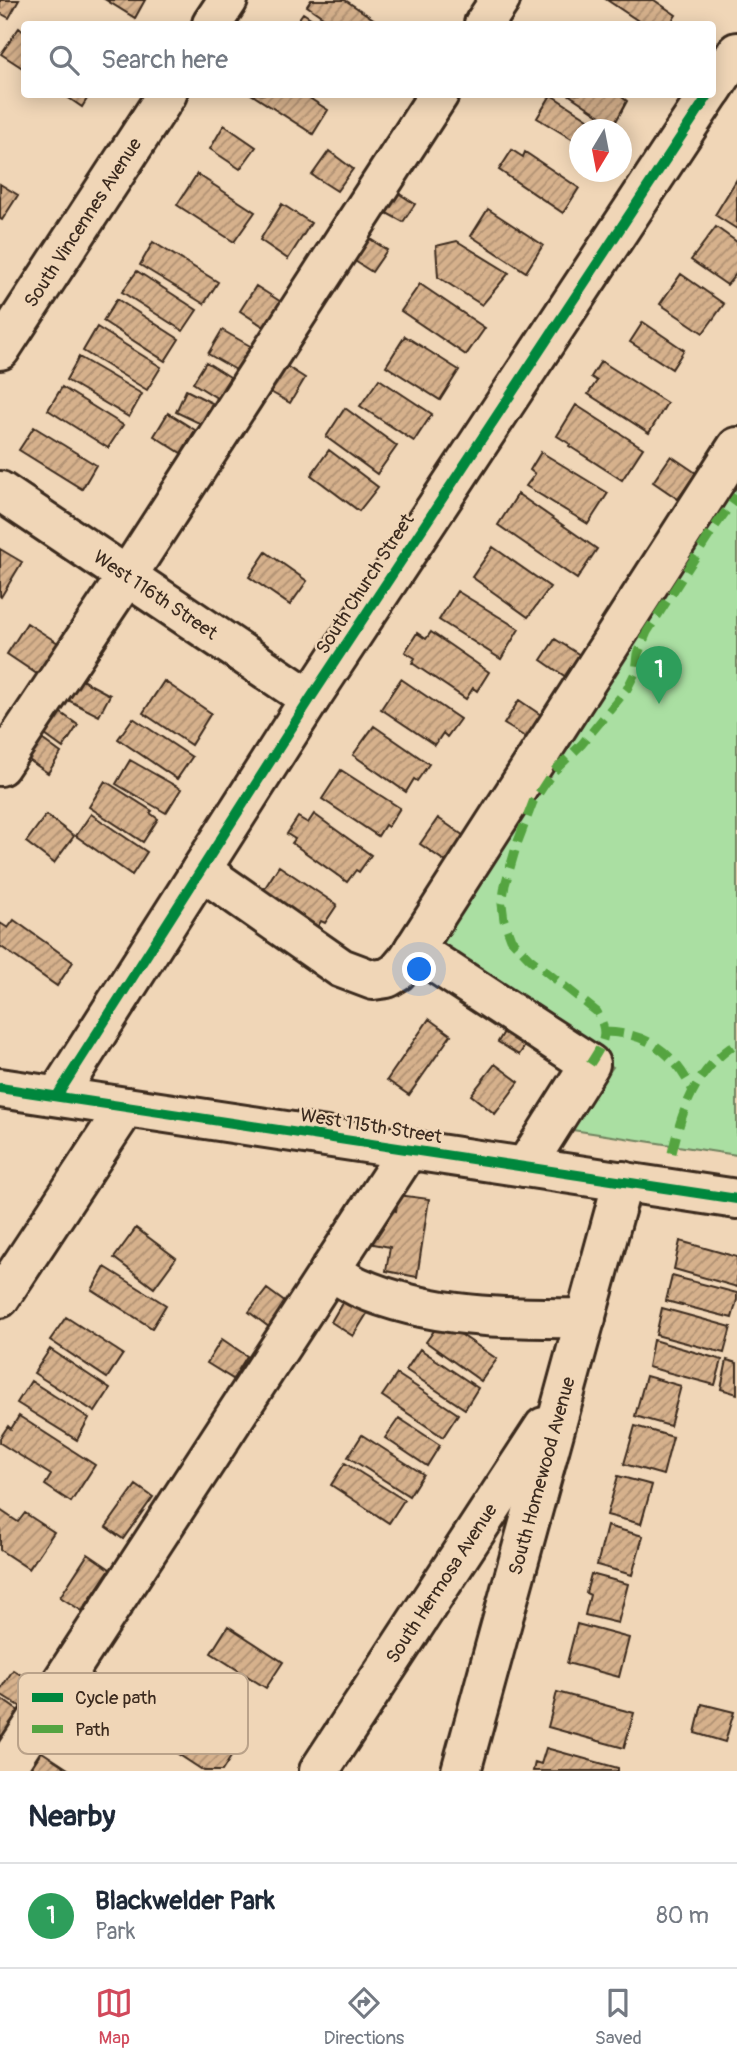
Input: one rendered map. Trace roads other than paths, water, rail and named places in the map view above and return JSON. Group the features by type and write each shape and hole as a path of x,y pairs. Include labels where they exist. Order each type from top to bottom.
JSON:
{"street":[{"path":"214,21 229,0"},
{"path":"486,21 500,0"},
{"path":"716,84 737,52"},
{"name":"South Vincennes Avenue","path":"0,350 164,98"},
{"path":"0,766 127,576 436,98"},
{"name":"South Church Street","path":"57,1096 310,699 706,98"},
{"path":"201,870 341,968 373,980 387,978 397,972 737,447"},
{"name":"West 116th Street","path":"0,491 310,699"},
{"path":"414,949 590,1064 525,1167"},
{"name":"West 115th Street","path":"0,1088 737,1199"},
{"path":"0,1298 126,1107"},
{"path":"68,1673 409,1149"},
{"name":"South Homewood Avenue","path":"461,1771 623,1181"},
{"path":"330,1270 356,1286 388,1298 431,1308 484,1317 586,1318"},
{"name":"South Hermosa Avenue","path":"319,1771 564,1395"},
{"path":"4,1771 18,1749"}],"place":[{"name":"Blackwelder Park","path":"659,704"}]}
